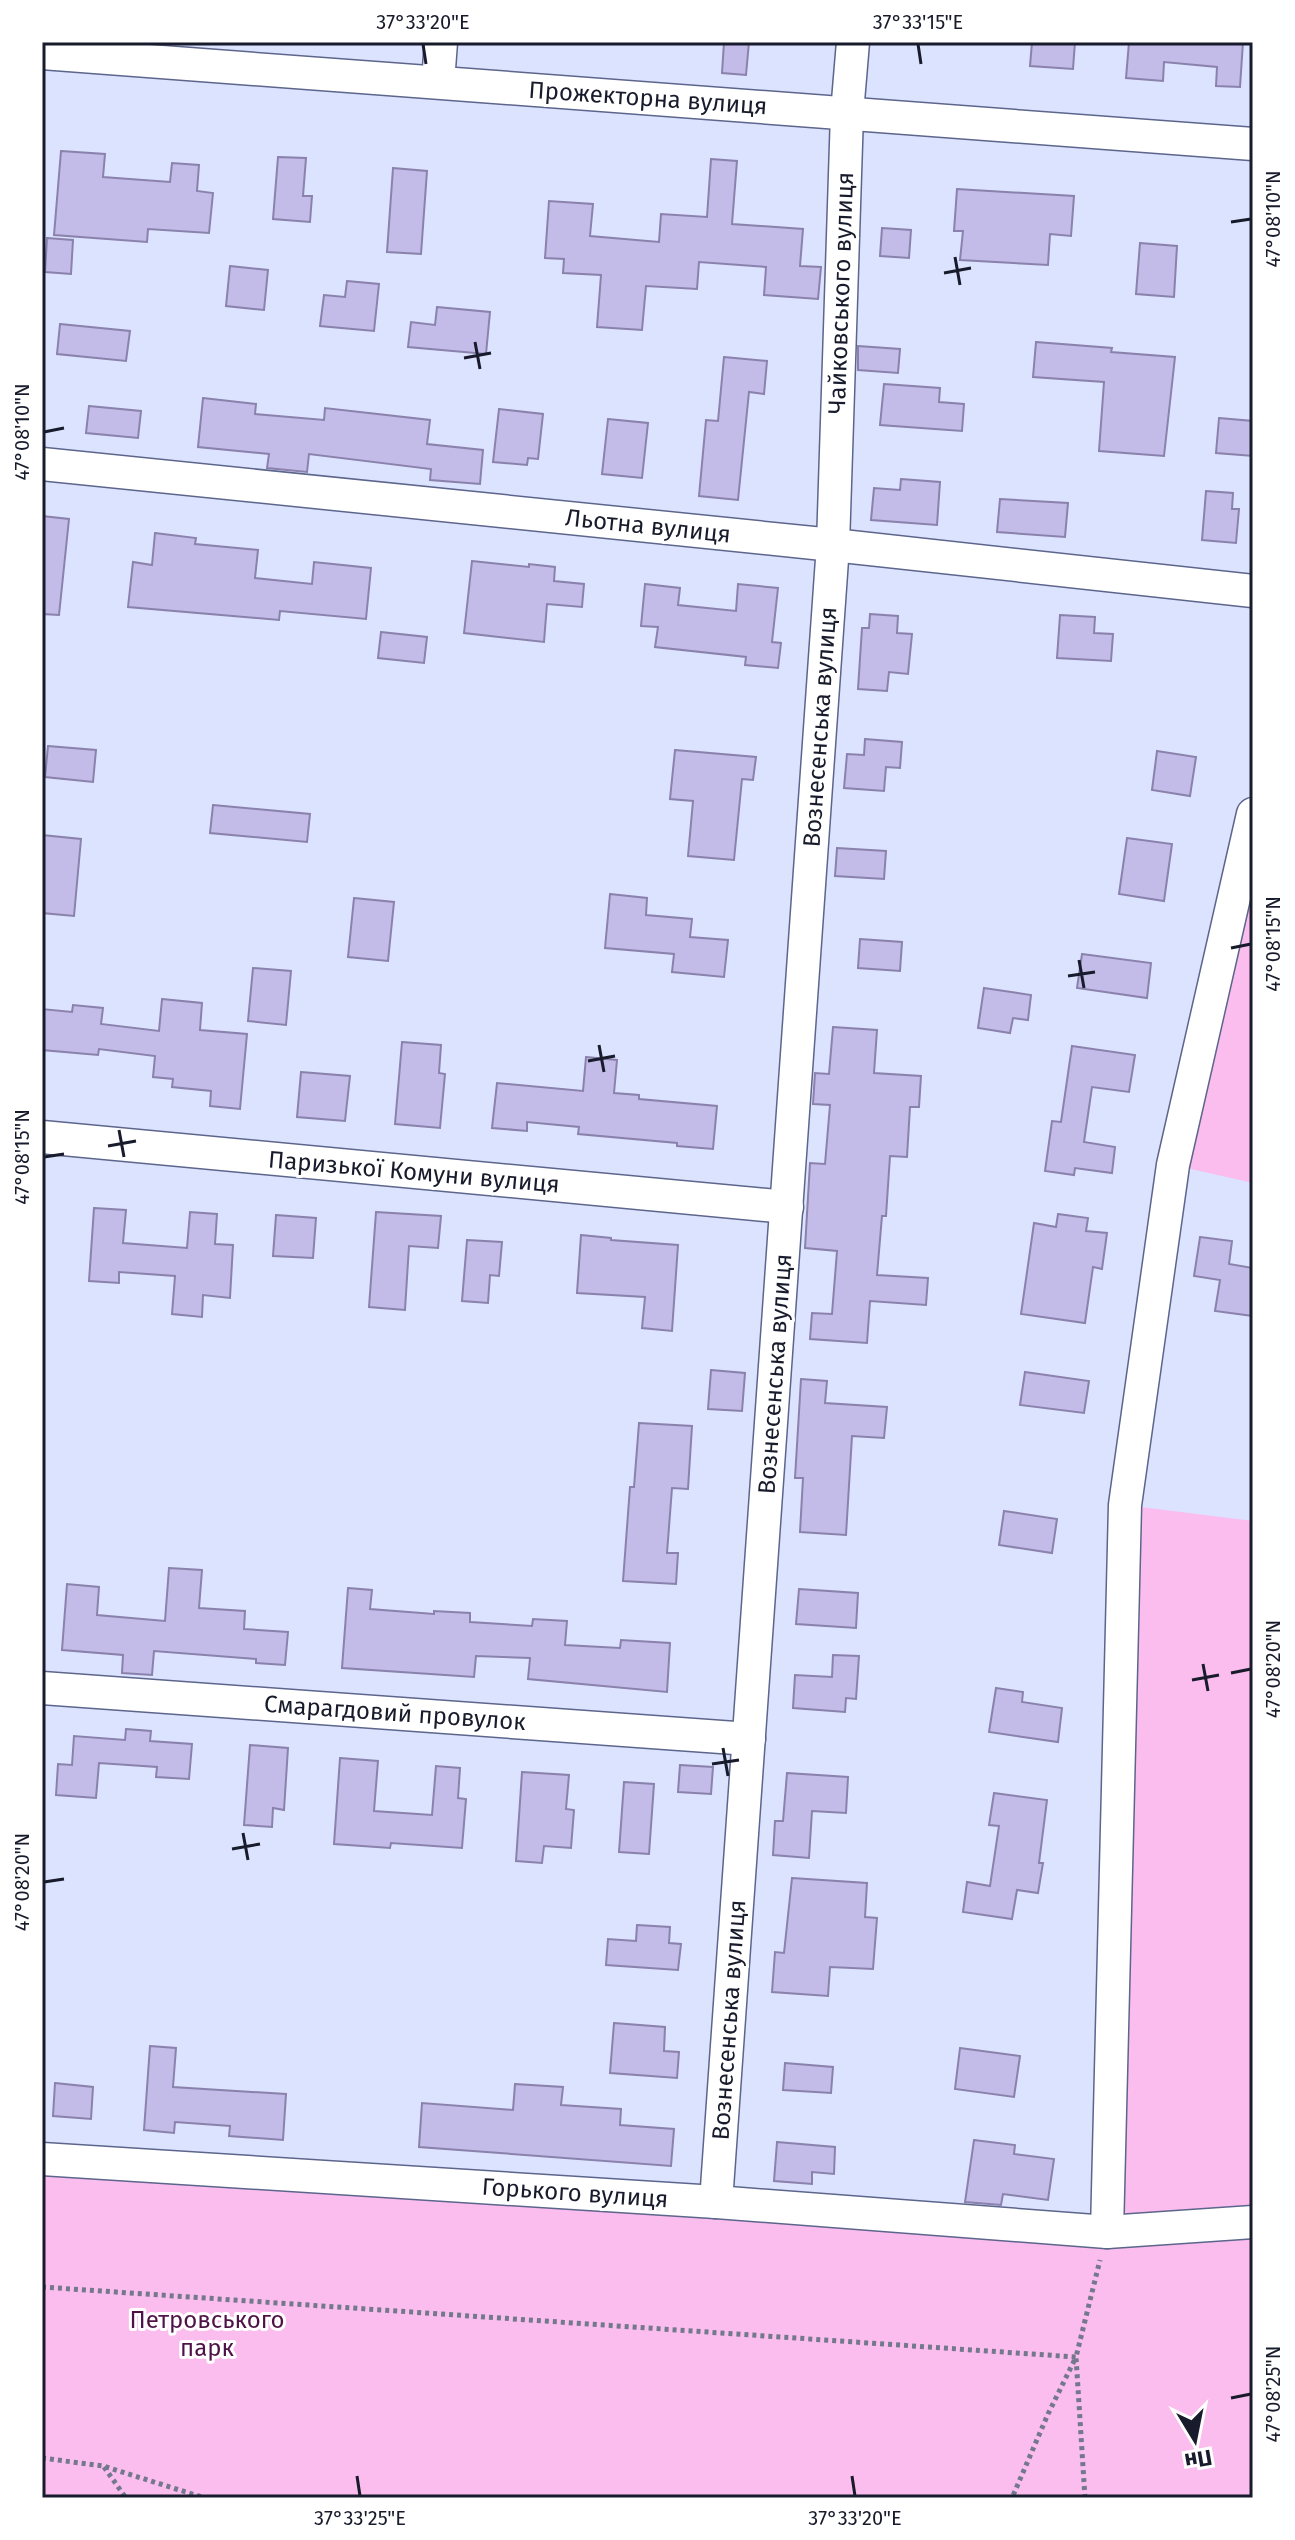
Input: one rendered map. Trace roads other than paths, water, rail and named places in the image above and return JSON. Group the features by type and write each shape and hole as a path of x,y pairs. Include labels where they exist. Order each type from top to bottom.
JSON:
{"street":[{"path":"438,82 441,42"},
{"name":"Чайковського вулиця","path":"833,545 847,113 853,42"},
{"name":"Прожекторна вулиця","path":"42,53 1253,144"},
{"name":"Льотна вулиця","path":"42,464 1253,591"},
{"name":"Вознесенська вулиця","path":"716,2202 833,545"},
{"path":"1107,2232 1125,1505 1173,1165 1253,814"},
{"name":"Паризької Комуни вулиця","path":"42,1137 787,1207"},
{"name":"Смарагдовий провулок","path":"42,1688 749,1739"},
{"name":"Горького вулиця","path":"42,2159 716,2202 1107,2232 1253,2222"}],"park label":[{"name":"Петровського парк","path":"207,2334"}]}
